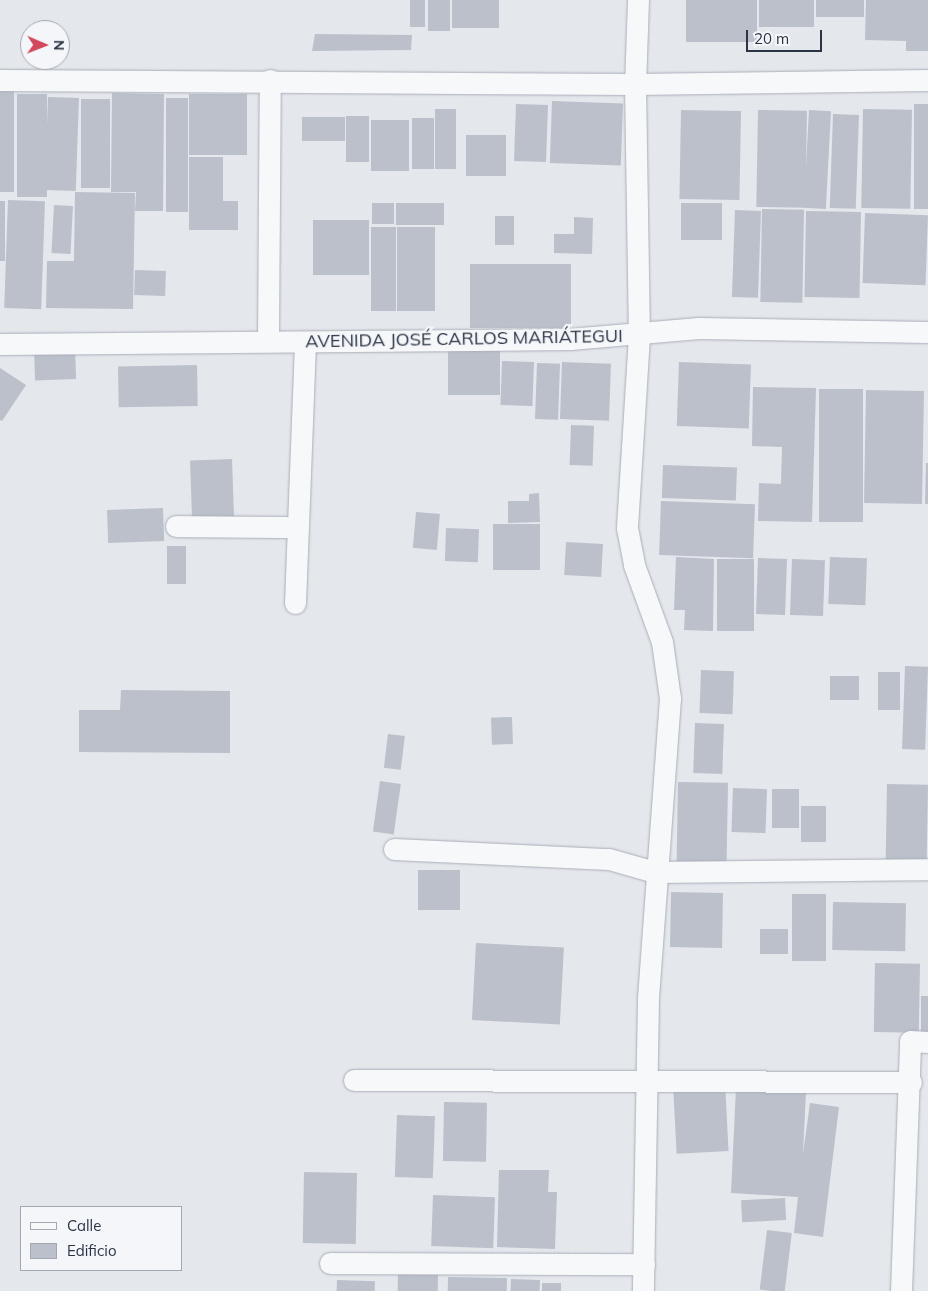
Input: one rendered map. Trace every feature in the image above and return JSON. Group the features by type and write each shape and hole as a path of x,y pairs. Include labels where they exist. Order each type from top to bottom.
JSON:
{"street":[{"path":"638,0 635,84 640,336 627,528 634,565 662,642 670,698 655,872 646,1079 643,1291"},
{"path":"0,80 270,80 635,84 928,80"},
{"path":"268,340 270,80"},
{"name":"AVENIDA JOSÉ CARLOS MARIÁTEGUI","path":"0,344 268,340 305,342 570,339 640,336 700,328 928,332"},
{"path":"295,603 305,342"},
{"path":"176,526 298,526"},
{"path":"394,850 609,859 655,872 928,868"},
{"path":"901,1291 911,1082 910,1042 928,1042"},
{"path":"354,1080 646,1079 911,1082"},
{"path":"330,1263 644,1264"}],"building":[{"path":"410,0 425,0 425,27 410,27"},
{"path":"428,0 450,0 450,31 428,31"},
{"path":"452,0 499,0 499,28 452,28"},
{"path":"686,0 757,0 757,42 686,42"},
{"path":"759,0 814,0 814,27 759,27"},
{"path":"816,0 864,0 864,17 816,17"},
{"path":"866,0 928,0 928,51 906,51 906,41 865,40"},
{"path":"315,34 412,35 411,50 312,51"},
{"path":"0,89 14,89 14,192 0,192"},
{"path":"112,93 164,94 163,211 135,211 136,192 111,192"},
{"path":"17,94 47,94 47,197 17,197"},
{"path":"189,94 247,94 247,155 189,155"},
{"path":"48,97 79,98 76,191 45,190"},
{"path":"166,98 188,98 188,212 166,212"},
{"path":"81,99 110,99 110,188 81,188"},
{"path":"552,101 623,103 621,165 550,163"},
{"path":"516,104 548,105 546,162 514,161"},
{"path":"914,104 928,104 928,209 914,209"},
{"path":"435,109 456,109 456,169 435,169"},
{"path":"863,109 912,110 910,209 861,208"},
{"path":"681,110 741,111 739,200 679,199"},
{"path":"758,110 807,111 805,208 756,207"},
{"path":"809,110 831,111 826,209 804,208"},
{"path":"833,114 859,115 856,209 830,208"},
{"path":"346,116 369,116 369,162 346,162"},
{"path":"302,117 345,117 345,141 302,141"},
{"path":"412,118 434,118 434,169 412,169"},
{"path":"371,120 409,120 409,171 371,171"},
{"path":"466,135 506,135 506,176 466,176"},
{"path":"189,157 223,157 223,201 238,201 238,230 189,230"},
{"path":"75,192 135,193 133,309 46,308 47,261 74,261"},
{"path":"8,200 45,201 41,309 4,308"},
{"path":"0,201 5,201 5,261 0,261"},
{"path":"372,203 394,203 394,224 372,224"},
{"path":"396,203 444,203 444,225 396,225"},
{"path":"681,203 722,203 722,240 681,240"},
{"path":"54,205 73,206 70,254 51,253"},
{"path":"762,209 804,210 802,303 760,302"},
{"path":"735,210 761,211 758,298 732,297"},
{"path":"806,211 861,212 859,298 804,297"},
{"path":"865,213 928,215 926,285 863,283"},
{"path":"495,216 514,216 514,245 495,245"},
{"path":"574,217 593,218 592,254 554,253 554,234 574,234"},
{"path":"313,220 369,220 369,275 313,275"},
{"path":"371,227 396,227 396,311 371,311"},
{"path":"397,227 435,227 435,311 397,311"},
{"path":"470,264 571,264 571,328 470,328"},
{"path":"135,270 166,271 165,296 134,295"},
{"path":"448,347 500,347 500,395 448,395"},
{"path":"75,348 76,379 35,380 34,349"},
{"path":"502,361 534,362 532,406 500,405"},
{"path":"562,362 611,364 609,421 560,419"},
{"path":"679,362 751,365 749,428 677,426"},
{"path":"537,363 560,364 558,420 535,419"},
{"path":"197,365 198,406 119,407 118,366"},
{"path":"0,368 26,385 2,421 0,420"},
{"path":"753,387 816,388 812,522 758,521 759,483 781,484 782,447 752,446"},
{"path":"819,389 863,389 863,522 819,522"},
{"path":"866,390 924,391 922,504 864,503"},
{"path":"571,425 594,426 593,466 570,465"},
{"path":"232,459 234,517 192,518 190,460"},
{"path":"926,463 928,463 928,504 925,504"},
{"path":"663,465 737,468 736,501 662,498"},
{"path":"539,493 540,522 508,523 508,501 529,501 529,494"},
{"path":"661,501 755,504 753,558 659,555"},
{"path":"163,508 164,541 108,543 107,510"},
{"path":"416,512 440,514 437,550 413,548"},
{"path":"493,524 540,524 540,570 493,570"},
{"path":"446,528 479,529 478,562 445,561"},
{"path":"566,542 603,544 601,577 564,575"},
{"path":"167,546 186,546 186,584 167,584"},
{"path":"676,557 714,559 713,631 684,630 685,610 674,610"},
{"path":"830,557 867,558 865,605 828,604"},
{"path":"758,558 787,559 785,615 756,614"},
{"path":"717,559 754,559 754,631 717,631"},
{"path":"792,559 825,560 823,616 790,615"},
{"path":"905,666 928,667 925,750 902,749"},
{"path":"701,670 734,671 732,714 699,713"},
{"path":"878,672 900,672 900,710 878,710"},
{"path":"830,676 859,676 859,700 830,700"},
{"path":"121,690 230,691 230,753 79,752 79,710 120,710"},
{"path":"512,717 513,744 492,745 491,718"},
{"path":"695,723 724,724 722,774 693,773"},
{"path":"388,734 405,736 401,770 384,768"},
{"path":"380,781 401,784 394,834 373,832"},
{"path":"678,782 728,783 727,862 677,861"},
{"path":"887,784 928,785 927,868 886,867"},
{"path":"733,788 767,789 765,833 731,832"},
{"path":"772,789 799,789 799,828 772,828"},
{"path":"801,806 826,806 826,842 801,842"},
{"path":"418,870 460,870 460,910 418,910"},
{"path":"671,892 723,893 722,948 670,947"},
{"path":"792,894 826,894 826,961 792,961"},
{"path":"833,902 906,903 905,951 832,950"},
{"path":"760,929 788,929 788,954 760,954"},
{"path":"476,943 564,948 560,1025 472,1020"},
{"path":"875,963 920,964 919,1033 874,1032"},
{"path":"921,996 928,996 928,1033 921,1033"},
{"path":"725,1083 729,1151 677,1154 673,1086"},
{"path":"736,1088 806,1092 803,1154 810,1103 839,1107 823,1237 794,1233 798,1197 731,1193"},
{"path":"444,1102 487,1103 486,1162 443,1161"},
{"path":"397,1115 435,1116 433,1178 395,1177"},
{"path":"499,1170 549,1170 548,1192 557,1192 555,1249 497,1247"},
{"path":"304,1172 357,1173 356,1244 303,1243"},
{"path":"433,1195 495,1197 493,1248 431,1246"},
{"path":"785,1198 786,1220 742,1222 741,1200"},
{"path":"767,1230 792,1233 785,1291 760,1290"},
{"path":"398,1274 438,1275 438,1291 398,1291"},
{"path":"448,1277 507,1278 507,1291 448,1291"},
{"path":"511,1279 540,1280 540,1291 511,1291"},
{"path":"337,1280 375,1281 375,1291 337,1291"},
{"path":"542,1283 561,1283 561,1291 542,1291"}]}
